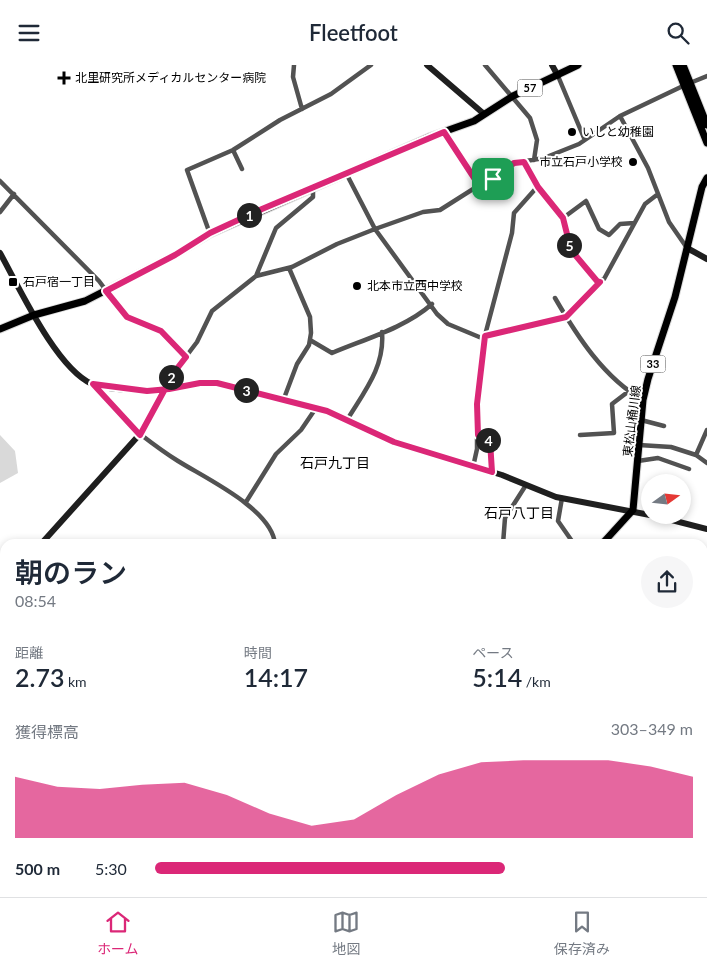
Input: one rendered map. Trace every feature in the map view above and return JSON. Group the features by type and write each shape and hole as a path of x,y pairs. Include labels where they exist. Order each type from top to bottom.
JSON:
{"main road":[{"name":"57","path":"0,329 34,315 85,301 175,255 210,233 346,173 444,132 459,128 513,97 578,65"},
{"path":"676,65 707,125"},
{"path":"683,65 686,84 707,143"},
{"name":"東松山桶川線","path":"633,510 643,400 675,297 702,187 707,178"},
{"path":"607,539 633,510"}],"street":[{"path":"294,65 293,77 302,109"},
{"path":"210,233 187,170 233,150 280,120 331,94 371,65"},
{"path":"427,65 484,114"},
{"path":"485,65 530,118 537,140 534,160"},
{"path":"552,65 584,138"},
{"path":"46,539 140,435 167,389 172,375 197,342 212,311 256,277 289,268 337,244 375,229 423,212 440,210 480,187 514,163 544,158 579,144 584,138 620,116 686,84 707,76"},
{"path":"620,116 638,146 669,222 688,247 707,259"},
{"path":"444,132 480,187"},
{"path":"233,150 242,169"},
{"path":"524,162 538,187 563,218 571,250 597,281 600,282"},
{"path":"346,173 375,229 448,324 485,338 566,317 604,279 645,204 658,193"},
{"path":"0,181 99,281 127,317 161,331 186,357"},
{"path":"256,277 276,228 313,197 313,187"},
{"path":"473,467 478,435 477,404 485,338 512,233 514,213 538,187"},
{"path":"0,212 14,194"},
{"path":"563,218 586,201 600,229 609,235 620,224 634,223"},
{"path":"0,253 34,315 58,352 83,379 93,384 147,391 200,383 217,383 316,408 394,442 492,472 562,498 641,512"},
{"path":"283,401 297,365 310,340 310,317 289,268"},
{"path":"555,298 566,317 595,357 629,391 643,400"},
{"path":"310,340 332,353 382,332 424,311 432,304"},
{"path":"347,420 377,372 383,343 382,332"},
{"path":"93,384 140,435 166,454 218,483 246,502 271,529 274,539"},
{"path":"580,435 614,433 612,404 629,391"},
{"path":"246,502 276,454 301,430 316,408"},
{"path":"641,419 664,426"},
{"path":"696,455 707,430"},
{"path":"478,435 490,441 492,472"},
{"path":"639,445 671,447 696,455 707,463"},
{"path":"638,461 658,458 689,469"},
{"path":"503,539 505,518 526,485"},
{"path":"562,498 558,521 571,539"},
{"path":"687,524 707,529"}],"shaded area":[{"path":"0,435 15,451 18,473 0,483"}],"place":[{"name":"北里研究所メディカルセンター病院","path":"64,78"},
{"name":"いしと幼稚園","path":"572,132"},
{"name":"市立石戸小学校","path":"633,162"},
{"name":"石戸宿一丁目","path":"13,282"},
{"name":"北本市立西中学校","path":"357,286"}],"district":[{"name":"石戸九丁目","path":"335,463"},
{"name":"石戸八丁目","path":"519,513"}],"route":[{"path":"493,179 480,187 444,132 210,233 175,255 106,291 127,317 161,331 186,357 172,375 169,389 147,391 93,384 140,435 165,389 169,389 200,383 217,383 327,411 394,442 443,459 492,472 490,441 478,435 477,404 485,336 514,331 566,317 582,303 588,293 600,282 582,265 571,250 563,218 538,187 524,162 514,163 493,179"}]}
